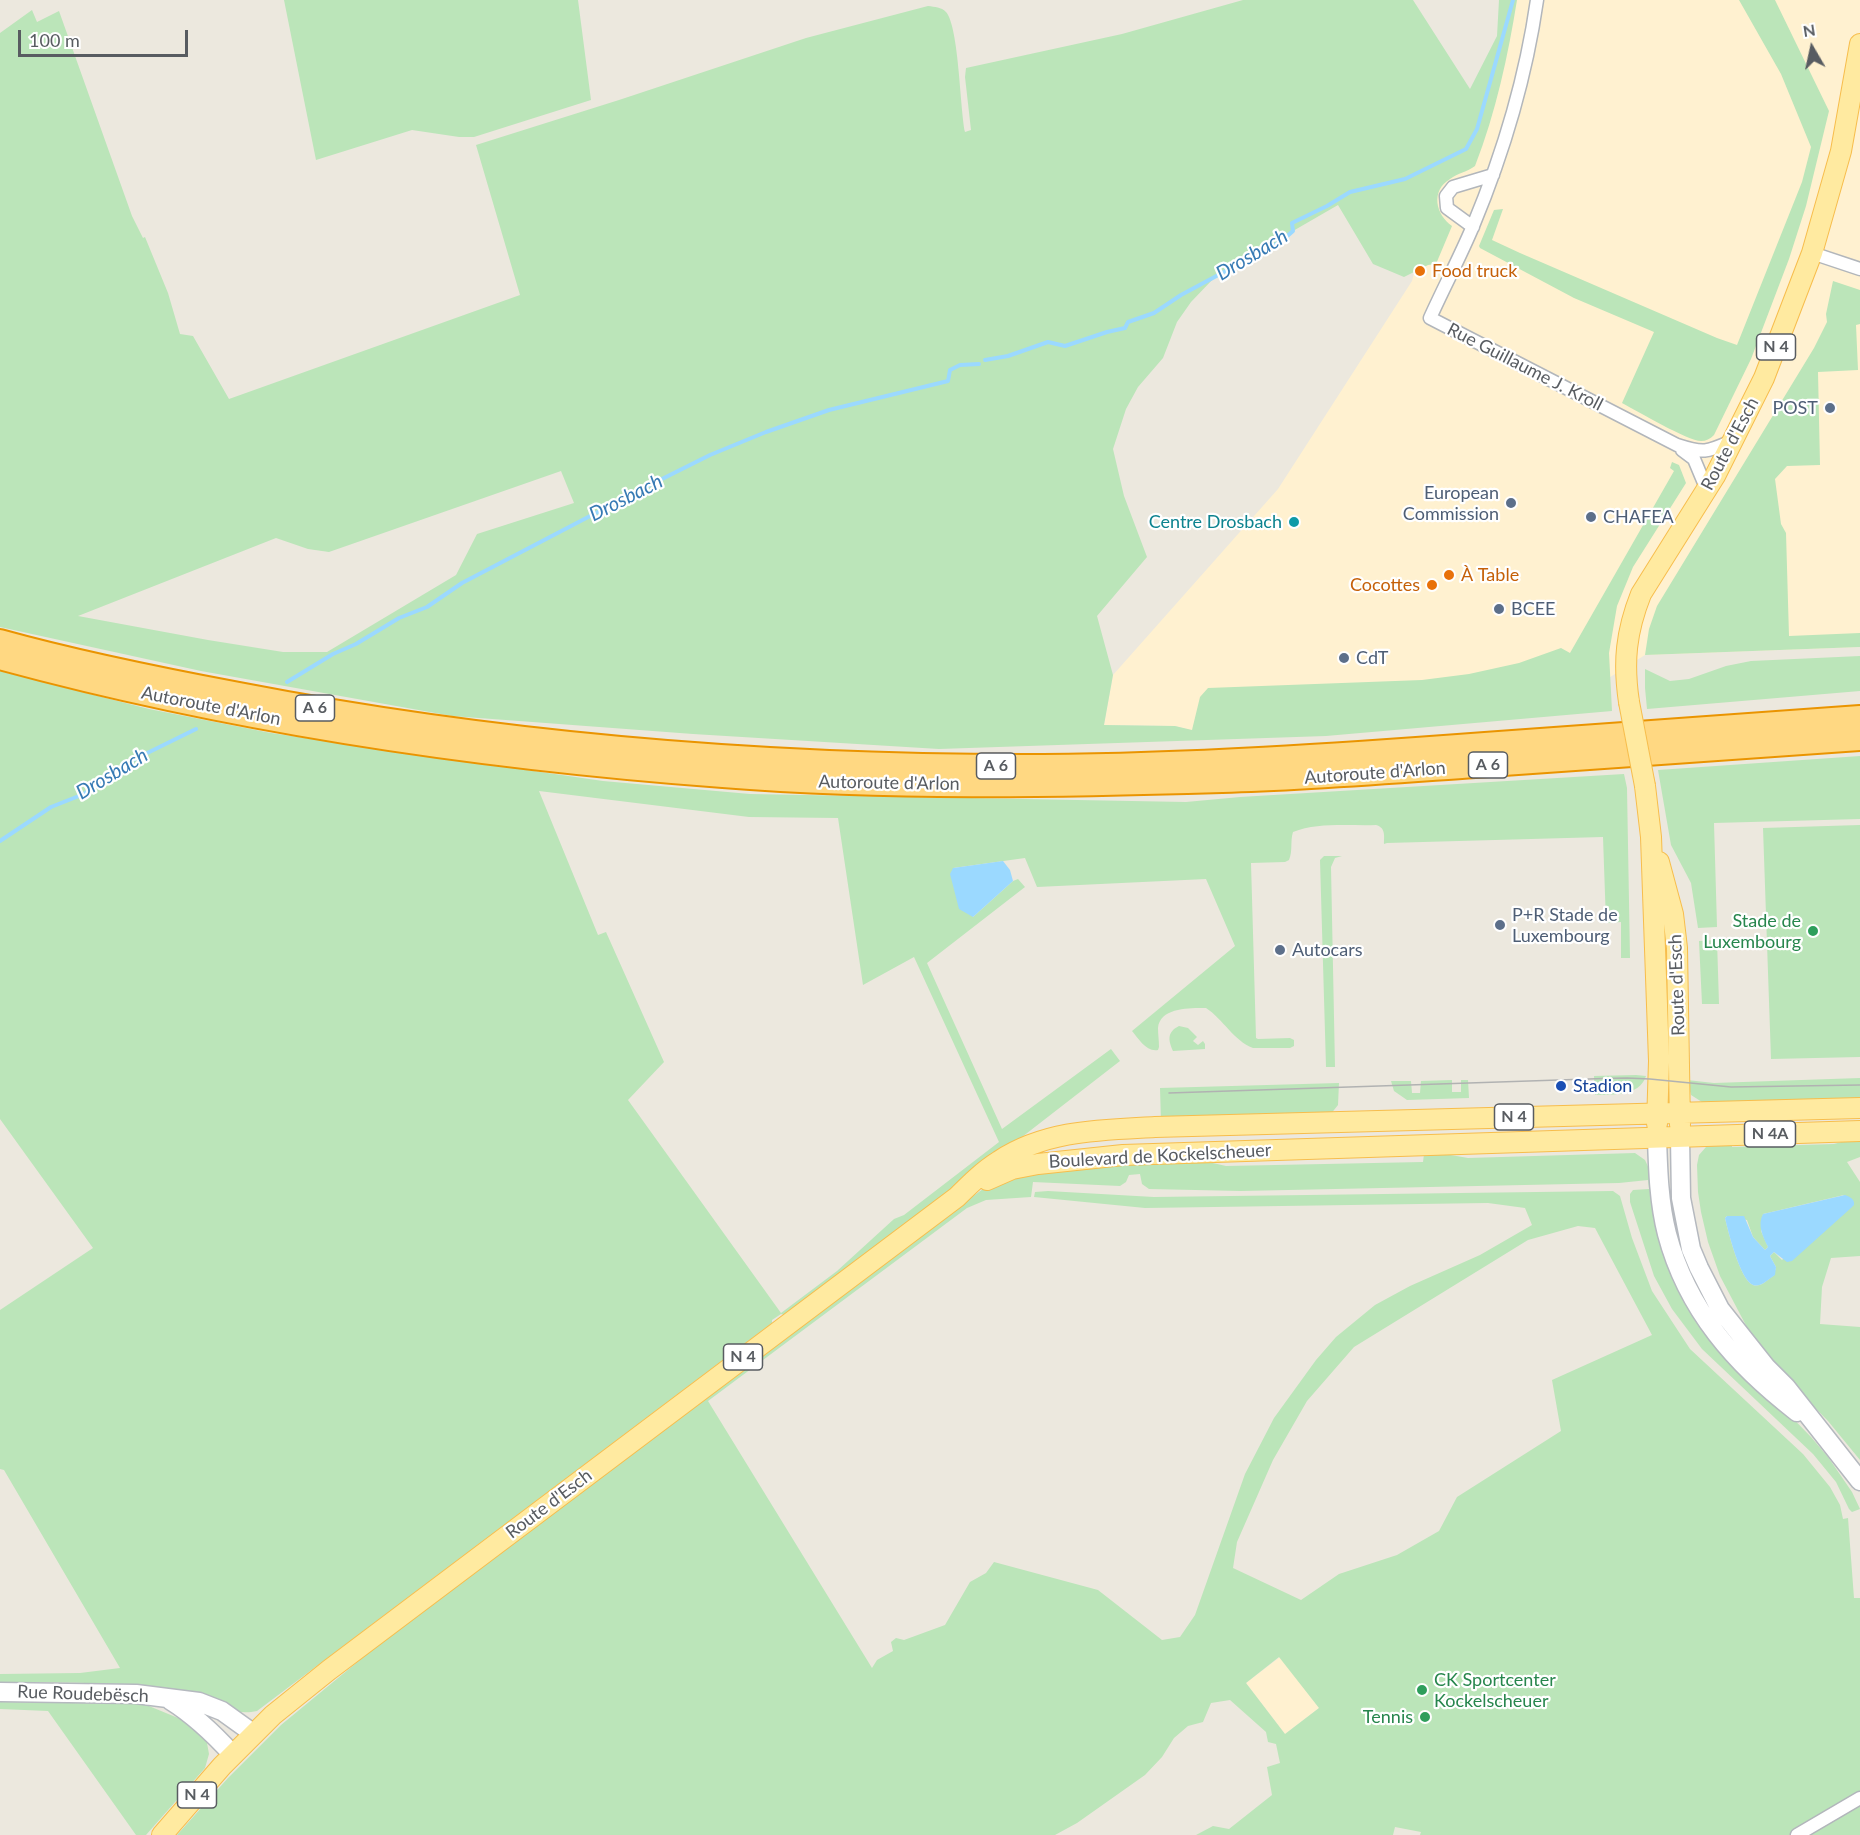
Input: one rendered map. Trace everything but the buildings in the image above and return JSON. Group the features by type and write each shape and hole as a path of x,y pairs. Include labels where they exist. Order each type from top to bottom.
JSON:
{"highway":[{"name":"Autoroute d'Arlon","path":"0,641 181,683 343,713 476,733 634,751 754,760 1048,766 1237,760 1358,754 1860,717"},
{"name":"Autoroute d'Arlon","path":"0,658 156,696 352,733 602,765 820,782 1048,785 1224,781 1334,776 1860,739"}],"main road":[{"name":"Route d'Esch","path":"1657,1138 1659,1050 1651,837 1645,786 1626,678 1627,636 1641,594 1707,490 1735,439 1764,378 1812,253 1841,151 1860,44"},
{"name":"Route d'Esch","path":"1651,837 1673,914 1677,948 1680,1137"},
{"name":"Boulevard de Kockelscheuer","path":"957,1197 979,1175 1018,1150 1039,1141 1088,1131 1155,1127 1860,1108"},
{"name":"Boulevard de Kockelscheuer","path":"957,1197 1012,1169 1080,1158 1195,1152 1860,1131"},
{"path":"1680,1137 1681,1198 1691,1249 1720,1310 1786,1387 1860,1481"},
{"path":"1657,1138 1660,1187 1667,1233 1685,1283 1700,1311 1718,1336 1756,1377 1820,1430"},
{"name":"Route d'Esch","path":"162,1835 233,1755 273,1715 957,1197"},
{"name":"Rue Roudebësch","path":"0,1692 136,1694 199,1701 222,1711 254,1734"},
{"name":"Rue Roudebësch","path":"166,1697 188,1711 233,1755"}],"street":[{"name":"Rue Guillaume J. Kroll","path":"1537,0 1532,34 1512,116 1493,175 1473,227 1430,318 1677,445 1698,452 1709,451 1735,439"},
{"path":"1473,227 1447,208 1446,196 1453,187 1493,175"},
{"path":"1812,253 1860,269"},
{"name":"Rue Guillaume J. Kroll","path":"1677,445 1694,459 1707,490"},
{"path":"1797,1835 1860,1798"}],"shaded area":[{"path":"1508,0 1860,0 1860,647 1645,655 1604,681 1202,733 1175,726 1104,725 1113,675 1278,489 1412,281 1435,191 1449,175 1471,165"},
{"path":"1280,1657 1319,1708 1285,1734 1246,1683"}],"green space":[{"path":"284,0 578,0 591,100 474,137 412,130 316,160"},
{"path":"1243,0 1413,0 1470,89 1497,36 1499,0 1517,0 1500,84 1475,166 1444,184 1438,196 1442,216 1452,226 1436,264 1428,265 1404,277 1373,264 1338,205 1293,231 1284,239 1214,278 1191,302 1177,322 1163,358 1138,387 1126,409 1113,449 1124,496 1147,557 1097,616 1113,675 1104,725 1175,726 1192,730 1200,697 1208,688 1422,680 1469,674 1519,663 1561,648 1570,653 1674,471 1670,468 1672,462 1679,465 1686,483 1633,567 1617,606 1609,653 1612,711 1326,736 939,749 452,716 201,671 0,627 0,33 32,10 37,22 59,11 132,216 143,238 145,237 168,293 180,334 193,336 229,399 520,295 476,145 806,38 928,6 944,10 950,20 954,34 965,132 971,130 966,68 1122,34","holes":["561,471 574,503 477,534 456,575 327,652 283,652 78,616 276,538 308,549 329,552"]},
{"path":"1739,0 1775,0 1829,111 1806,206 1789,259 1751,359 1714,435 1708,440 1701,441 1674,431 1622,403 1654,332 1574,298 1479,246 1494,210 1503,209 1492,240 1737,345 1802,182 1811,147 1781,74"},
{"path":"1833,281 1860,290 1860,324 1856,325 1858,370 1818,372 1820,465 1787,466 1775,479 1781,524 1786,533 1789,636 1860,633 1860,647 1645,655 1649,629 1657,606 1814,348 1827,322 1826,314"},
{"path":"1860,656 1860,691 1647,709 1645,669 1670,681 1689,679 1726,666 1751,661"},
{"path":"0,671 149,709 271,733 603,781 750,794 1186,802 1624,774 1627,788 1630,958 1621,958 1621,922 1606,923 1603,837 1384,844 1383,830 1376,825 1323,826 1293,832 1289,860 1251,863 1256,1038 1290,1038 1294,1040 1294,1046 1290,1048 1253,1048 1246,1045 1206,1008 1177,1010 1164,1016 1158,1028 1158,1050 1146,1047 1132,1031 1235,946 1206,879 1037,887 1025,858 953,868 973,917 1013,881 1018,879 1025,887 927,963 1002,1129 1111,1049 1120,1061 924,1213 784,1315 781,1314 772,1320 772,1323 257,1711 238,1712 187,1693 156,1687 0,1682 0,1674 80,1673 120,1668 4,1470 0,1469 0,1310 93,1248 0,1119","holes":["539,791 749,817 838,818 863,985 914,957 999,1142 904,1215 894,1219 837,1271 781,1313 628,1100 664,1062 606,932 598,935"]},
{"path":"1860,756 1860,819 1714,823 1717,927 1698,928 1691,883 1671,845 1658,770"},
{"name":"Stade de Luxembourg","path":"1860,825 1860,1057 1771,1059 1763,828"},
{"path":"1324,856 1342,856 1335,858 1331,867 1335,1067 1326,1067 1320,860"},
{"path":"1717,940 1719,1004 1702,1004 1699,941"},
{"path":"1179,1026 1188,1028 1197,1037 1193,1041 1198,1045 1203,1041 1205,1049 1173,1051 1170,1037 1172,1031"},
{"path":"1594,1076 1646,1076 1643,1083 1632,1091 1595,1095"},
{"path":"1860,1078 1860,1103 1702,1102 1691,1095 1687,1080 1714,1083"},
{"path":"1452,1080 1452,1092 1461,1092 1461,1080 1468,1080 1469,1098 1407,1100 1394,1091 1391,1081 1411,1081 1412,1093 1420,1093 1421,1081"},
{"path":"1339,1083 1338,1105 1330,1115 1161,1122 1160,1088"},
{"path":"1860,1137 1860,1157 1847,1162 1860,1182 1860,1256 1831,1258 1822,1287 1820,1324 1860,1327 1860,1460 1828,1421 1768,1360 1750,1333 1720,1276 1708,1242 1698,1192 1699,1155 1713,1143 1732,1141 1732,1147 1834,1144","holes":["1844,1195 1782,1260 1774,1252 1770,1256 1776,1267 1774,1275 1761,1284 1753,1285 1748,1281 1739,1265 1725,1218 1727,1216 1747,1220 1753,1237 1765,1250 1768,1247 1761,1231 1763,1214"]},
{"path":"1635,1153 1645,1160 1651,1173 1658,1220 1737,1361 1828,1457 1852,1492 1860,1509 1852,1512 1849,1509 1836,1482 1813,1454 1702,1349 1672,1309 1654,1276 1630,1202 1630,1194 1633,1190 1649,1189 1648,1180 1619,1183 1241,1191 1149,1189 1142,1184 1140,1174 1129,1175 1126,1182 1120,1186 1033,1182 1031,1197 986,1200 967,1208 708,1401 872,1668 877,1660 893,1651 891,1642 896,1638 904,1640 945,1625 970,1582 986,1573 994,1562 1098,1590 1162,1640 1180,1637 1195,1615 1245,1474 1274,1418 1316,1360 1336,1337 1375,1305 1410,1286 1480,1255 1532,1225 1525,1208 1488,1203 1145,1208 1034,1197 1035,1192 1154,1197 1613,1191 1620,1196 1632,1238 1652,1291 1690,1349 1803,1454 1830,1487 1840,1505 1843,1519 1848,1518 1854,1598 1860,1598 1860,1835 1420,1835 1421,1832 1395,1827 1393,1835 1196,1835 1213,1826 1229,1829 1272,1795 1267,1767 1280,1763 1276,1744 1268,1742 1266,1732 1230,1700 1211,1703 1203,1722 1188,1726 1174,1738 1162,1757 1145,1775 1077,1823 1055,1835 177,1835 228,1778 281,1725 389,1636 499,1555 794,1329 997,1179 1045,1166 1204,1161 1226,1166 1423,1162 1424,1154 1445,1154 1468,1158","holes":["1578,1226 1595,1228 1652,1335 1552,1380 1561,1431 1457,1497 1439,1531 1397,1555 1339,1574 1301,1600 1233,1568 1237,1542 1273,1460 1307,1401 1354,1347 1528,1240","1279,1657 1319,1708 1285,1734 1246,1683"]},
{"path":"0,1702 144,1704 183,1720 199,1732 207,1743 209,1754 205,1768 146,1835 136,1835 48,1711 0,1709"}],"water":[{"path":"1003,861 1010,870 1013,881 973,917 959,909 950,874 953,868"},
{"path":"1845,1195 1853,1200 1854,1205 1792,1261 1787,1262 1774,1252 1770,1256 1776,1267 1775,1275 1756,1286 1748,1281 1735,1254 1725,1218 1727,1216 1744,1216 1753,1237 1765,1250 1768,1247 1761,1227 1763,1214"}],"waterway":[{"name":"Drosbach","path":"985,360 1008,356 1048,342 1065,346 1125,328 1128,322 1154,313 1181,295 1235,266 1238,260 1260,253 1281,241 1293,231 1292,223 1350,192 1405,179 1466,149 1477,129 1513,0"},
{"name":"Drosbach","path":"287,682 399,618 427,607 462,583 710,455 829,410 948,381 950,370 960,365 979,364"},
{"name":"Drosbach","path":"0,841 51,807 84,794 129,762 196,729"}],"tram line":[{"path":"1169,1093 1627,1078 1731,1087 1860,1085"}],"place":[{"name":"Food truck","path":"1420,271"},
{"name":"POST","path":"1830,408"},
{"name":"European Commission","path":"1511,503"},
{"name":"CHAFEA","path":"1591,517"},
{"name":"Centre Drosbach","path":"1294,522"},
{"name":"À Table","path":"1449,575"},
{"name":"Cocottes","path":"1432,585"},
{"name":"BCEE","path":"1499,609"},
{"name":"CdT","path":"1344,658"},
{"name":"P+R Stade de Luxembourg","path":"1500,925"},
{"name":"Stade de Luxembourg","path":"1813,931"},
{"name":"Autocars","path":"1280,950"},
{"name":"Stadion","path":"1561,1086"},
{"name":"CK Sportcenter Kockelscheuer","path":"1422,1690"},
{"name":"Tennis","path":"1425,1717"}]}
